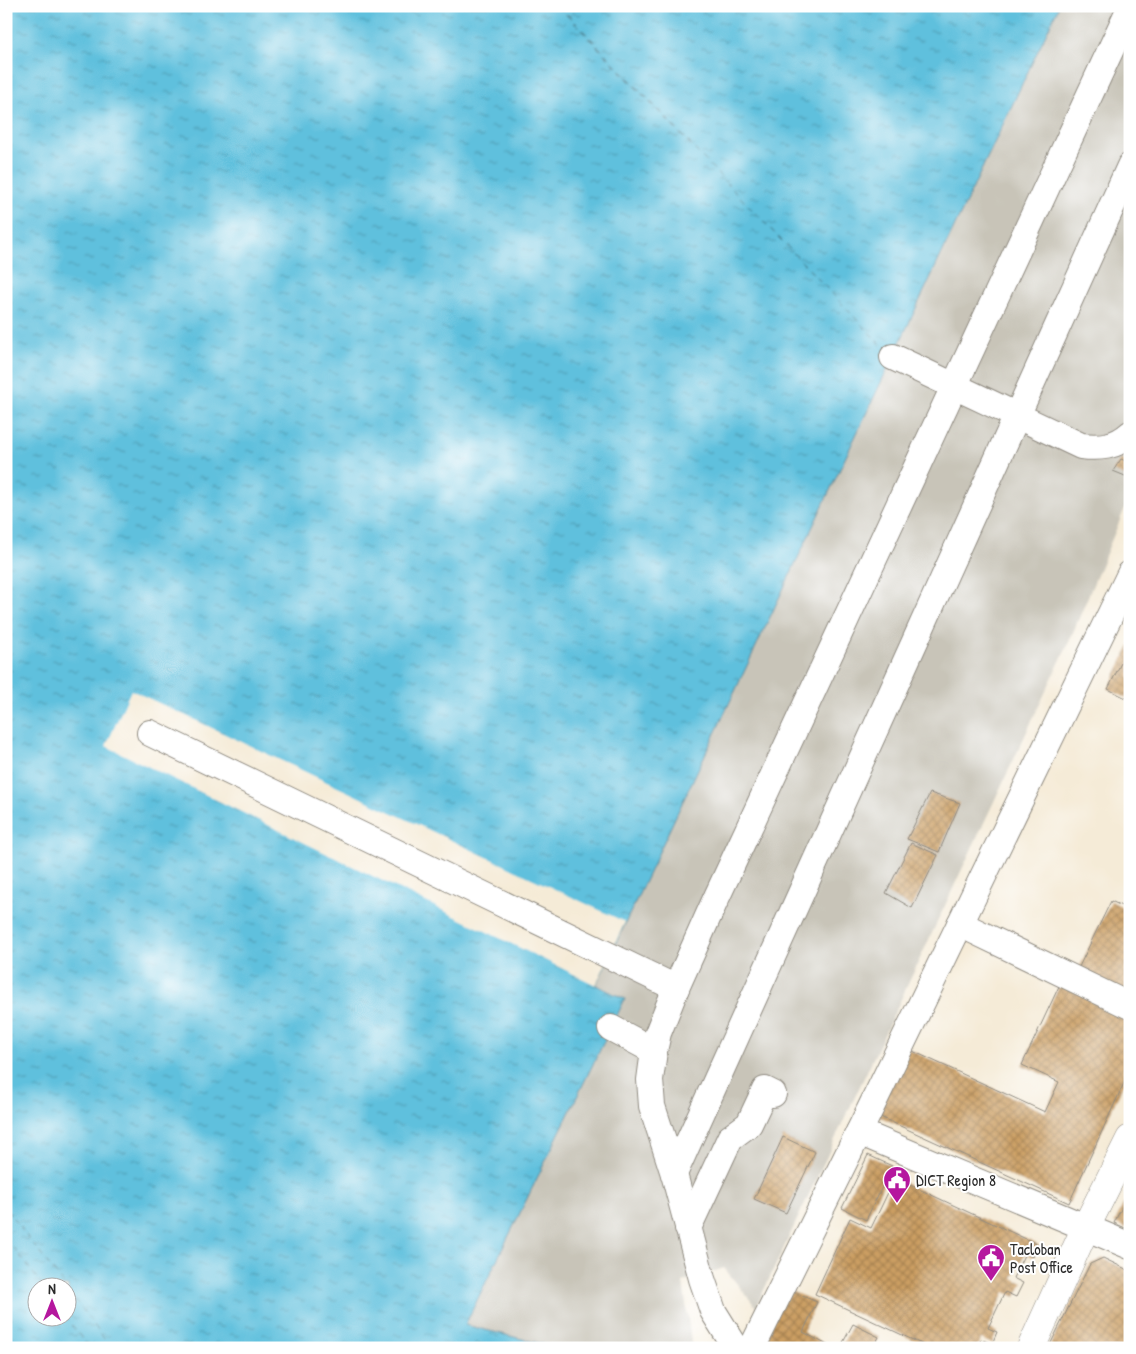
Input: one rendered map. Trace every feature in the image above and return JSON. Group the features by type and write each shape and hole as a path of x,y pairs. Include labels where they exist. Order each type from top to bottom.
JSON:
{"main road":[{"path":"1031,1348 1086,1227 1130,1139"}],"street":[{"path":"736,1348 713,1311 700,1272 674,1174 652,1106 650,1080 658,1033 676,988 953,386 1130,8"},
{"path":"674,1174 1130,166"},
{"path":"893,357 1081,446 1096,447 1108,445 1119,442 1130,434"},
{"path":"752,1348 1130,574"},
{"path":"150,733 676,988"},
{"path":"960,924 1130,1006"},
{"path":"611,1028 654,1051"},
{"path":"688,1228 730,1138 749,1124 765,1090 773,1094"},
{"path":"859,1132 1130,1246"}],"shaded area":[{"path":"1059,6 1130,6 1130,496 1069,642 756,1307 724,1268 683,1282 692,1348 559,1348 464,1326 625,999 106,746 625,922"}],"water":[{"path":"6,6 1059,6 596,985 625,999 465,1325 559,1348 6,1348"}],"pier":[{"path":"131,690 625,922 596,985 106,746"}],"building":[{"path":"1121,459 1130,463 1130,478 1113,471"},
{"path":"1130,645 1130,700 1108,689"},
{"path":"930,793 960,803 939,852 907,839"},
{"path":"911,843 938,855 912,908 886,893"},
{"path":"1111,901 1130,910 1130,997 1077,971"},
{"path":"1061,982 1130,1013 1130,1070 1069,1203 876,1115 906,1048 1045,1112 1059,1082 1022,1065"},
{"path":"783,1137 815,1152 786,1213 754,1199"},
{"path":"868,1155 892,1166 866,1220 842,1208"},
{"path":"895,1178 1039,1245 1033,1257 1025,1253 1013,1278 1023,1283 1016,1297 1005,1292 988,1328 997,1332 992,1344 981,1339 977,1348 930,1348 815,1294 850,1218 871,1228"},
{"path":"1130,1191 1130,1230 1114,1223"},
{"path":"1103,1258 1130,1271 1130,1348 1049,1347 1090,1264"},
{"path":"786,1289 817,1302 803,1332 833,1348 776,1348 766,1339"},
{"path":"853,1324 879,1337 873,1348 840,1348"}],"ferry route":[{"path":"558,6 884,348"},
{"path":"560,6 691,144"},
{"path":"6,1209 57,1276"},
{"path":"6,1238 35,1276"},
{"path":"78,1303 111,1348"},
{"path":"72,1326 89,1348"}],"place":[{"name":"DICT Region 8","path":"897,1204"},
{"name":"Tacloban Post Office","path":"991,1282"}]}
